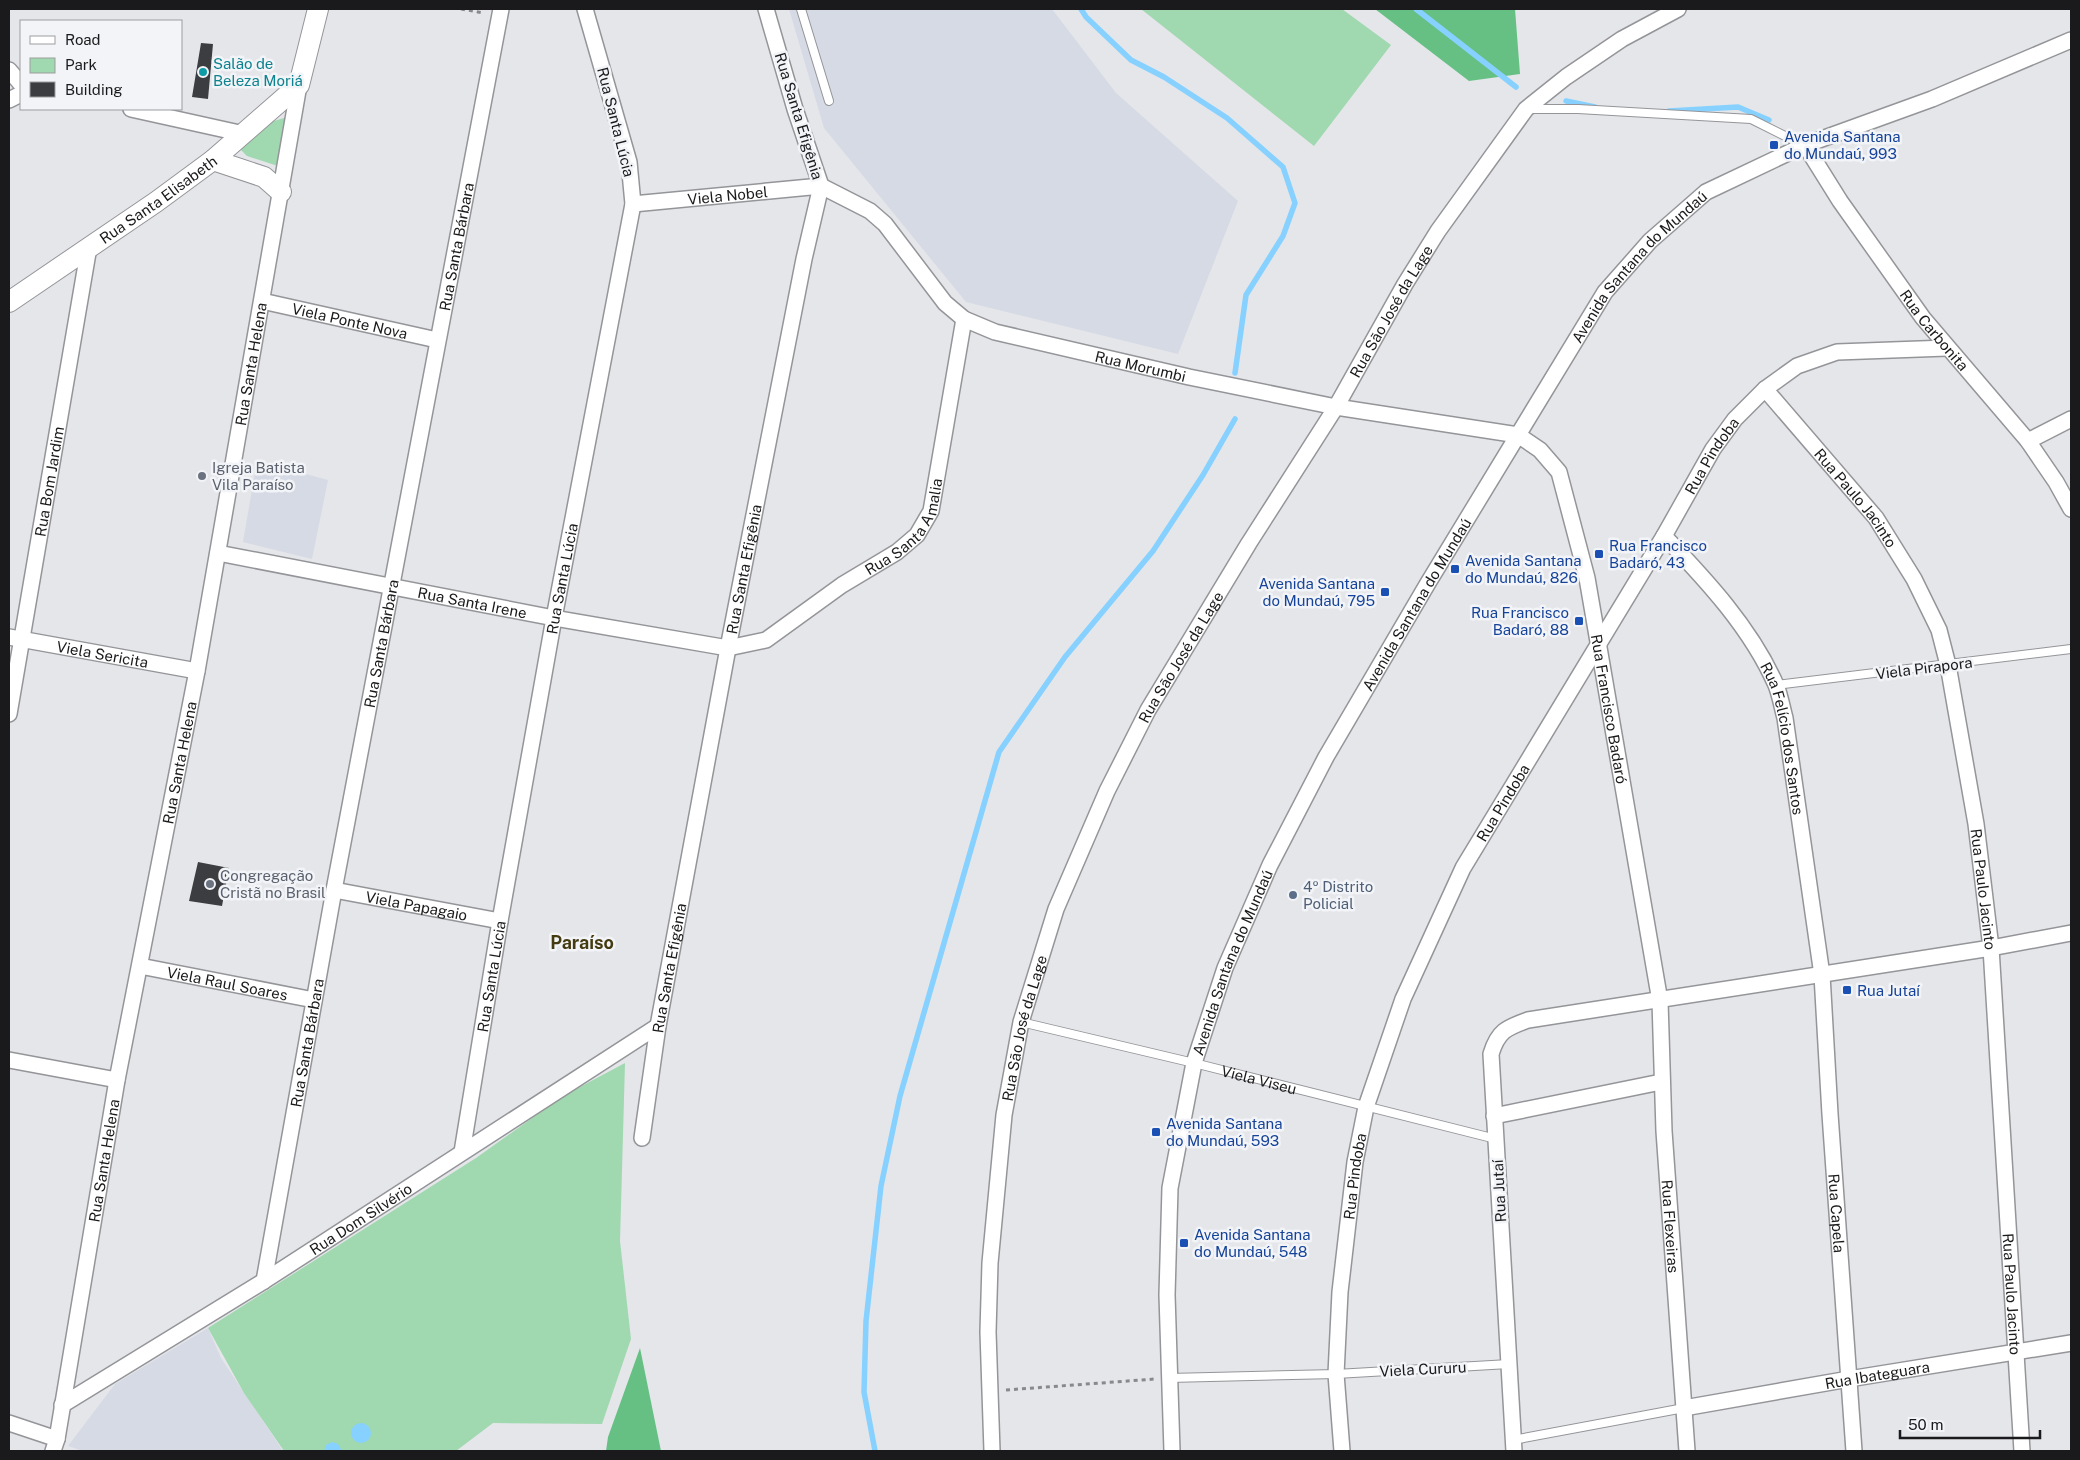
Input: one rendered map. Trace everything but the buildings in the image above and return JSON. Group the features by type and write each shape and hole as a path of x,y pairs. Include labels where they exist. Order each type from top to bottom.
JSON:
{"street":[{"path":"299,85 318,9"},
{"name":"Rua Santa Lúcia","path":"462,1152 500,920 554,618 634,204 629,162 585,9"},
{"name":"Rua Santa Efigênia","path":"642,1138 658,1026 728,648 804,259 821,186 795,109 766,9"},
{"name":"Rua São José da Lage","path":"992,1451 988,1392 990,1264 1004,1115 1021,1022 1056,909 1107,791 1148,710 1249,544 1336,407 1405,284 1438,231 1526,109 1566,76 1622,38 1678,9"},
{"name":"Rua Santa Bárbara","path":"264,1281 334,890 500,13"},
{"name":"Avenida Santana do Mundaú","path":"1172,1451 1167,1295 1170,1188 1194,1063 1225,968 1270,865 1326,757 1605,292 1650,241 1706,192 1805,146 1932,99 2071,40"},
{"path":"9,70 20,83"},
{"name":"Rua Santa Elisabeth","path":"9,302 213,160 299,85"},
{"name":"Rua Santa Helena","path":"55,1445 117,1080 197,671 299,85"},
{"path":"136,110 244,134"},
{"name":"Rua Carbonita","path":"1805,146 1840,201 1947,348 2028,441 2056,482 2071,509"},
{"path":"213,160 264,176 281,192"},
{"name":"Viela Nobel","path":"634,204 821,186"},
{"name":"Rua Morumbi","path":"821,186 870,211 885,224 945,304 964,319 995,332 1189,377 1336,407 1518,435"},
{"name":"Rua Bom Jardim","path":"9,714 16,639 88,247"},
{"name":"Viela Ponte Nova","path":"262,301 437,340"},
{"name":"Rua Santa Amalia","path":"728,648 766,640 842,586 897,552 917,535 931,511 964,319"},
{"name":"Rua Pindoba","path":"1342,1451 1336,1374 1340,1292 1356,1162 1366,1107 1403,999 1462,868 1664,536 1713,450 1735,419 1765,389 1797,366 1837,352 1947,348"},
{"name":"Rua Paulo Jacinto","path":"1765,389 1876,518 1914,579 1939,630 1948,665 1976,824 1991,948 2022,1451"},
{"path":"2028,441 2071,419"},
{"name":"Rua Francisco Badaró","path":"1518,435 1540,450 1559,472 1587,578 1600,640 1660,1001"},
{"name":"Rua Felício dos Santos","path":"1664,536 1710,584 1748,637 1776,685 1785,718 1822,975"},
{"name":"Rua Santa Irene","path":"218,554 554,618 728,648"},
{"name":"Viela Sericita","path":"16,639 197,671"},
{"name":"Viela Papagaio","path":"334,890 500,920"},
{"name":"Rua Jutaí","path":"1514,1445 1491,1054 1496,1039 1508,1028 1528,1020 1660,1001 1991,948 2071,933"},
{"name":"Viela Raul Soares","path":"140,966 314,1000"},
{"name":"Rua Capela","path":"1822,975 1854,1451"},
{"name":"Rua Flexeiras","path":"1660,1001 1661,1082 1686,1451"},
{"name":"Rua Dom Silvério","path":"62,1405 264,1281 658,1026"},
{"path":"9,1060 117,1080"},
{"path":"1494,1116 1661,1082"},
{"name":"Rua Ibateguara","path":"1684,1408 1849,1378 2071,1343"},
{"path":"9,1422 55,1445"}],"lane":[{"path":"801,9 828,101"},
{"path":"1526,109 1578,109 1751,120 1805,146"},
{"name":"Viela Pirapora","path":"1776,685 2071,649"},
{"name":"Viela Viseu","path":"1021,1022 1194,1063 1496,1139"},
{"name":"Viela Cururu","path":"1169,1378 1336,1374 1509,1364"},
{"path":"1514,1445 1684,1408"}],"path":[{"path":"460,9 500,13"},
{"path":"988,1392 1169,1378"}],"shaded area":[{"path":"789,9 1052,9 1116,93 1238,201 1178,354 966,302 824,128"},
{"path":"257,461 328,480 312,559 243,542"},
{"path":"208,1328 221,1358 283,1451 83,1451 68,1446 115,1384"}],"green space":[{"path":"1141,9 1342,9 1391,45 1314,146"},
{"path":"1375,9 1515,9 1520,74 1469,81"},
{"path":"287,117 281,167 247,156 237,146 261,125"},
{"path":"625,1063 620,1241 631,1339 602,1424 493,1423 456,1451 284,1451 244,1393 208,1328 476,1158 563,1096"},
{"path":"640,1348 661,1451 606,1451 608,1437"}],"water":[{"path":"357,1423 365,1423 371,1429 371,1437 365,1443 357,1443 351,1437 351,1429"},
{"path":"332,1442 338,1444 342,1451 324,1451 326,1445"}],"waterway":[{"path":"1081,9 1086,17 1131,60 1164,77 1227,118 1283,167 1295,203 1283,236 1246,295 1235,373"},
{"path":"1416,9 1516,87"},
{"path":"1566,101 1595,107"},
{"path":"1669,111 1738,107 1769,120"},
{"path":"875,1451 864,1392 866,1321 881,1186 900,1096 999,752 1065,657 1153,551 1203,475 1235,419"}],"place":[{"name":"Salão de Beleza Moriá","path":"203,72"},
{"name":"Avenida Santana do Mundaú, 993","path":"1774,145"},
{"name":"Igreja Batista Vila Paraíso","path":"202,476"},
{"name":"Rua Francisco Badaró, 43","path":"1599,554"},
{"name":"Avenida Santana do Mundaú, 826","path":"1455,569"},
{"name":"Avenida Santana do Mundaú, 795","path":"1385,592"},
{"name":"Rua Francisco Badaró, 88","path":"1579,621"},
{"name":"Congregação Cristã no Brasil","path":"210,884"},
{"name":"4º Distrito Policial","path":"1293,895"},
{"name":"Rua Jutaí","path":"1847,990"},
{"name":"Avenida Santana do Mundaú, 593","path":"1156,1132"},
{"name":"Avenida Santana do Mundaú, 548","path":"1184,1243"}],"district":[{"name":"Paraíso","path":"582,942"}]}
